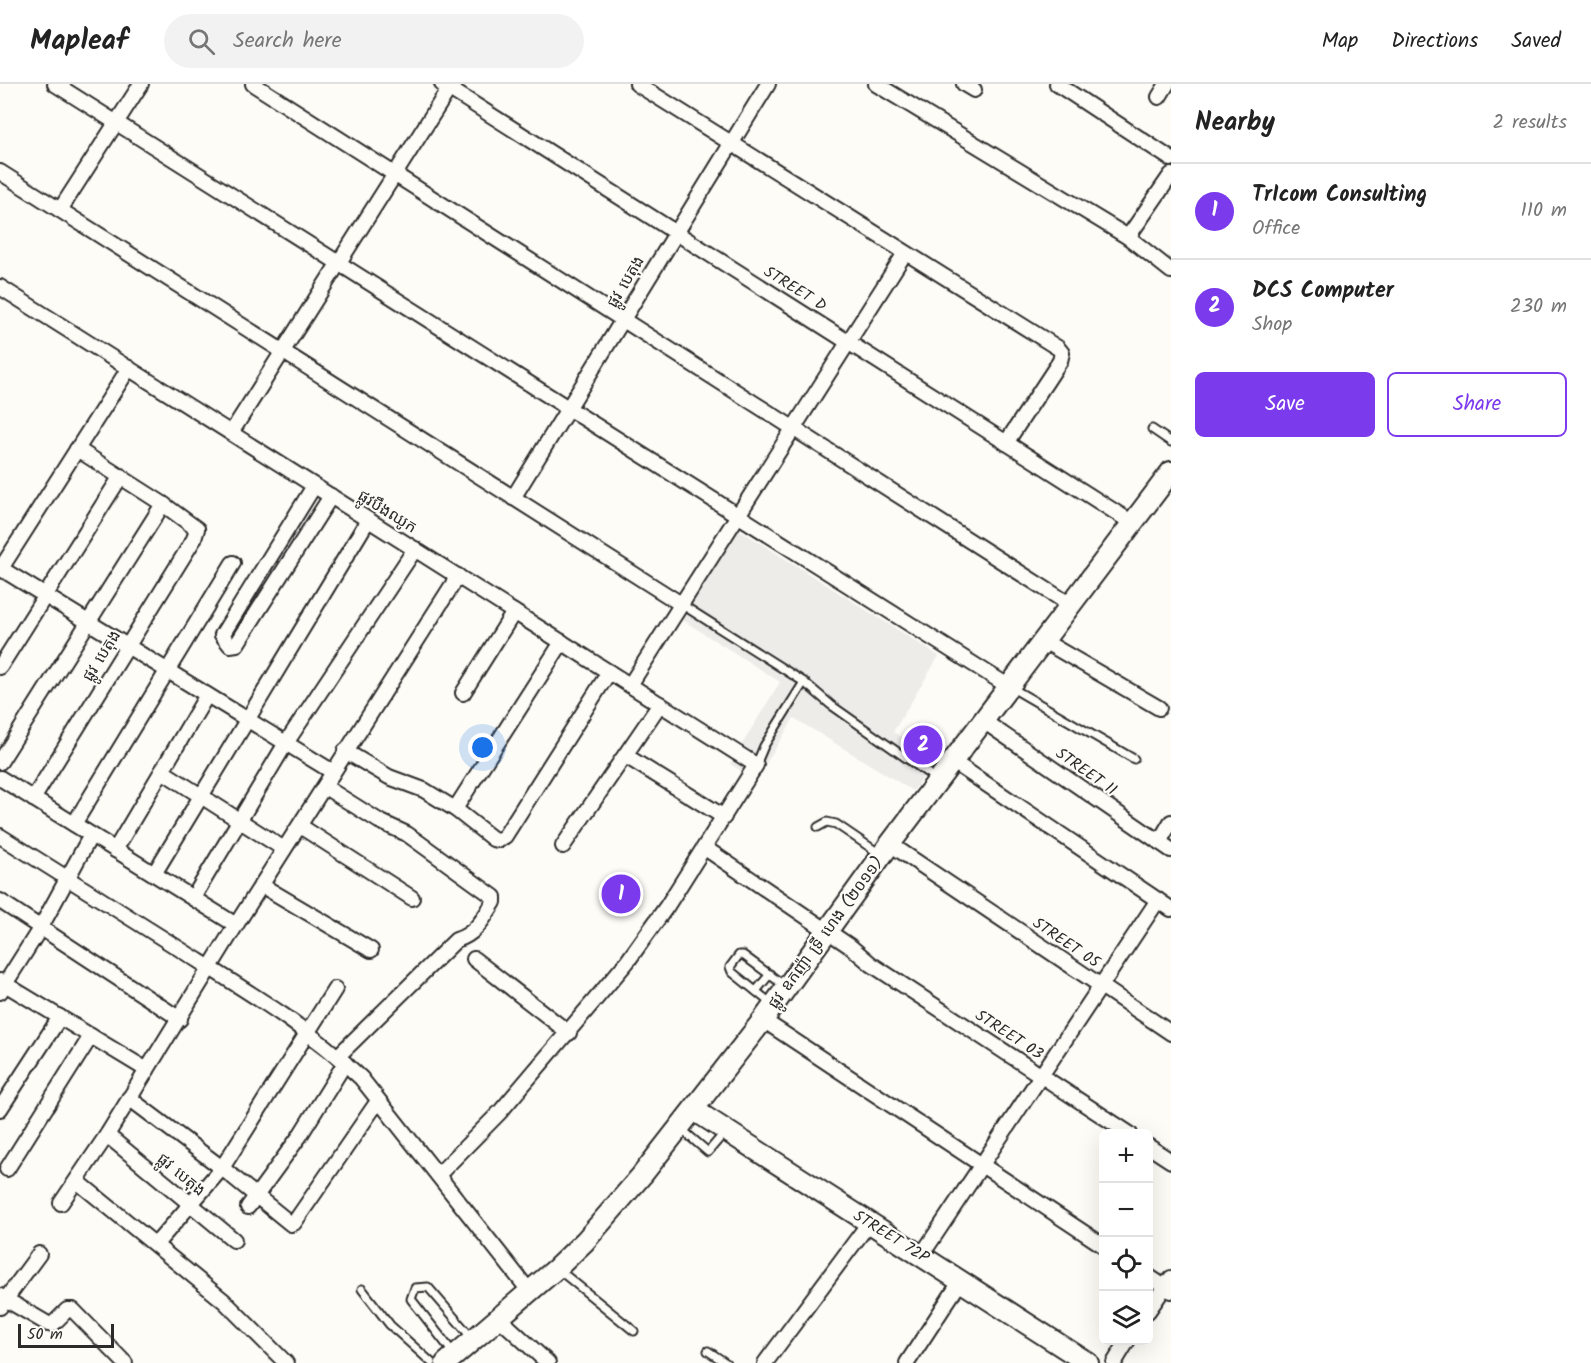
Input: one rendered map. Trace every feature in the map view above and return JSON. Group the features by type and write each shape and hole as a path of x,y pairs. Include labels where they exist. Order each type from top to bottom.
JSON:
{"main road":[{"name":"ផ្លូវ ឧកញ៉ា ទ្រី ហេង (២០១១)","path":"451,1359 531,1292 585,1241 694,1110 769,1013 982,720 1171,472"},
{"name":"STREET 72P","path":"694,1110 1084,1362"}],"street":[{"path":"55,84 1008,686"},
{"path":"60,210 141,84"},
{"path":"253,84 1069,604"},
{"path":"637,84 1058,348 1062,353 1006,443"},
{"name":"ផ្លូវ បេតុង","path":"513,498 768,84"},
{"path":"876,84 894,89 1128,237 1171,271"},
{"path":"1057,84 1171,159"},
{"path":"1158,97 1167,84"},
{"path":"231,433 395,174 448,85"},
{"name":"STREET D","path":"448,85 1131,522"},
{"path":"0,172 681,604"},
{"path":"1128,237 1171,175"},
{"path":"630,685 904,253"},
{"name":"ផ្លូវបឹងឈូក","path":"0,287 756,765"},
{"path":"129,368 0,569 333,772"},
{"path":"0,762 163,504 77,449"},
{"path":"0,667 121,476"},
{"path":"314,486 222,635 230,645 237,644 331,496"},
{"name":"ផ្លូវ បេតុង","path":"33,799 194,539 197,529 163,504"},
{"path":"154,874 246,718 368,520"},
{"path":"193,898 286,743 415,549"},
{"path":"74,824 233,563"},
{"path":"61,1203 107,1135 261,885 325,787 345,751 458,576"},
{"path":"463,693 514,612"},
{"path":"1042,640 1159,708"},
{"path":"455,809 562,642"},
{"path":"345,751 389,777 415,786 455,809 493,839 499,840 505,836 609,672"},
{"path":"115,850 207,694"},
{"path":"563,846 660,704"},
{"name":"STREET 11","path":"982,720 1171,850"},
{"path":"626,756 724,817"},
{"path":"952,761 1171,909"},
{"path":"438,1175 500,1112 569,1033 634,952 705,848 756,765"},
{"path":"162,771 284,849"},
{"path":"0,778 236,925"},
{"path":"252,1202 299,1137 342,1060 448,948 476,928 494,902 494,897 417,841 325,787"},
{"path":"1159,842 1171,822"},
{"path":"300,826 412,898"},
{"path":"92,835 41,927 2,985 147,1070"},
{"path":"0,836 308,1032 342,1060 378,1101 531,1292"},
{"name":"STREET 03","path":"705,848 827,933 847,953 864,965 871,964 1122,1129"},
{"name":"STREET 05","path":"886,850 942,881 1171,1033"},
{"path":"261,885 371,950"},
{"path":"921,1256 1158,900"},
{"path":"0,901 180,1019"},
{"path":"474,959 569,1033"},
{"path":"156,1244 222,1168 335,989"},
{"path":"769,1013 981,1165 1099,1243"},
{"path":"0,1109 60,1017"},
{"path":"7,1168 91,1036"},
{"path":"129,1098 222,1168 252,1202 291,1224 294,1223 378,1101"},
{"name":"ផ្លូវ បេតុង","path":"107,1135 234,1240"},
{"path":"1153,1149 1171,1161"},
{"path":"77,1181 224,1301 286,1363"},
{"path":"765,1363 869,1223"},
{"path":"39,1254 2,1301 48,1324 53,1324 67,1310 73,1310 125,1363"},
{"path":"1153,1278 1169,1285 1153,1306"},
{"path":"907,1363 960,1281"},
{"path":"500,1319 548,1363"},
{"path":"1114,1363 1125,1345"}],"lane":[{"path":"1152,429 1171,442"},
{"path":"681,604 804,682 831,705 938,780"},
{"path":"756,765 764,746 804,682"},
{"path":"1008,686 1134,759"},
{"path":"818,827 827,822 836,824 886,850"},
{"path":"769,1013 756,991 730,970 739,955 743,955 787,987"},
{"path":"756,991 770,974"},
{"path":"679,1128 708,1152 725,1132"},
{"path":"557,1268 634,1331"},
{"path":"451,1359 411,1299 415,1288 428,1287 474,1340"},
{"path":"362,1289 390,1325 432,1363"},
{"path":"708,1351 726,1363"}],"shaded area":[{"path":"727,522 939,656 893,732 937,758 913,791 794,718 756,780 730,764 780,682 670,612"}],"place":[{"name":"DCS Computer","path":"923,745"},
{"name":"TrIcom Consulting","path":"621,894"}]}
